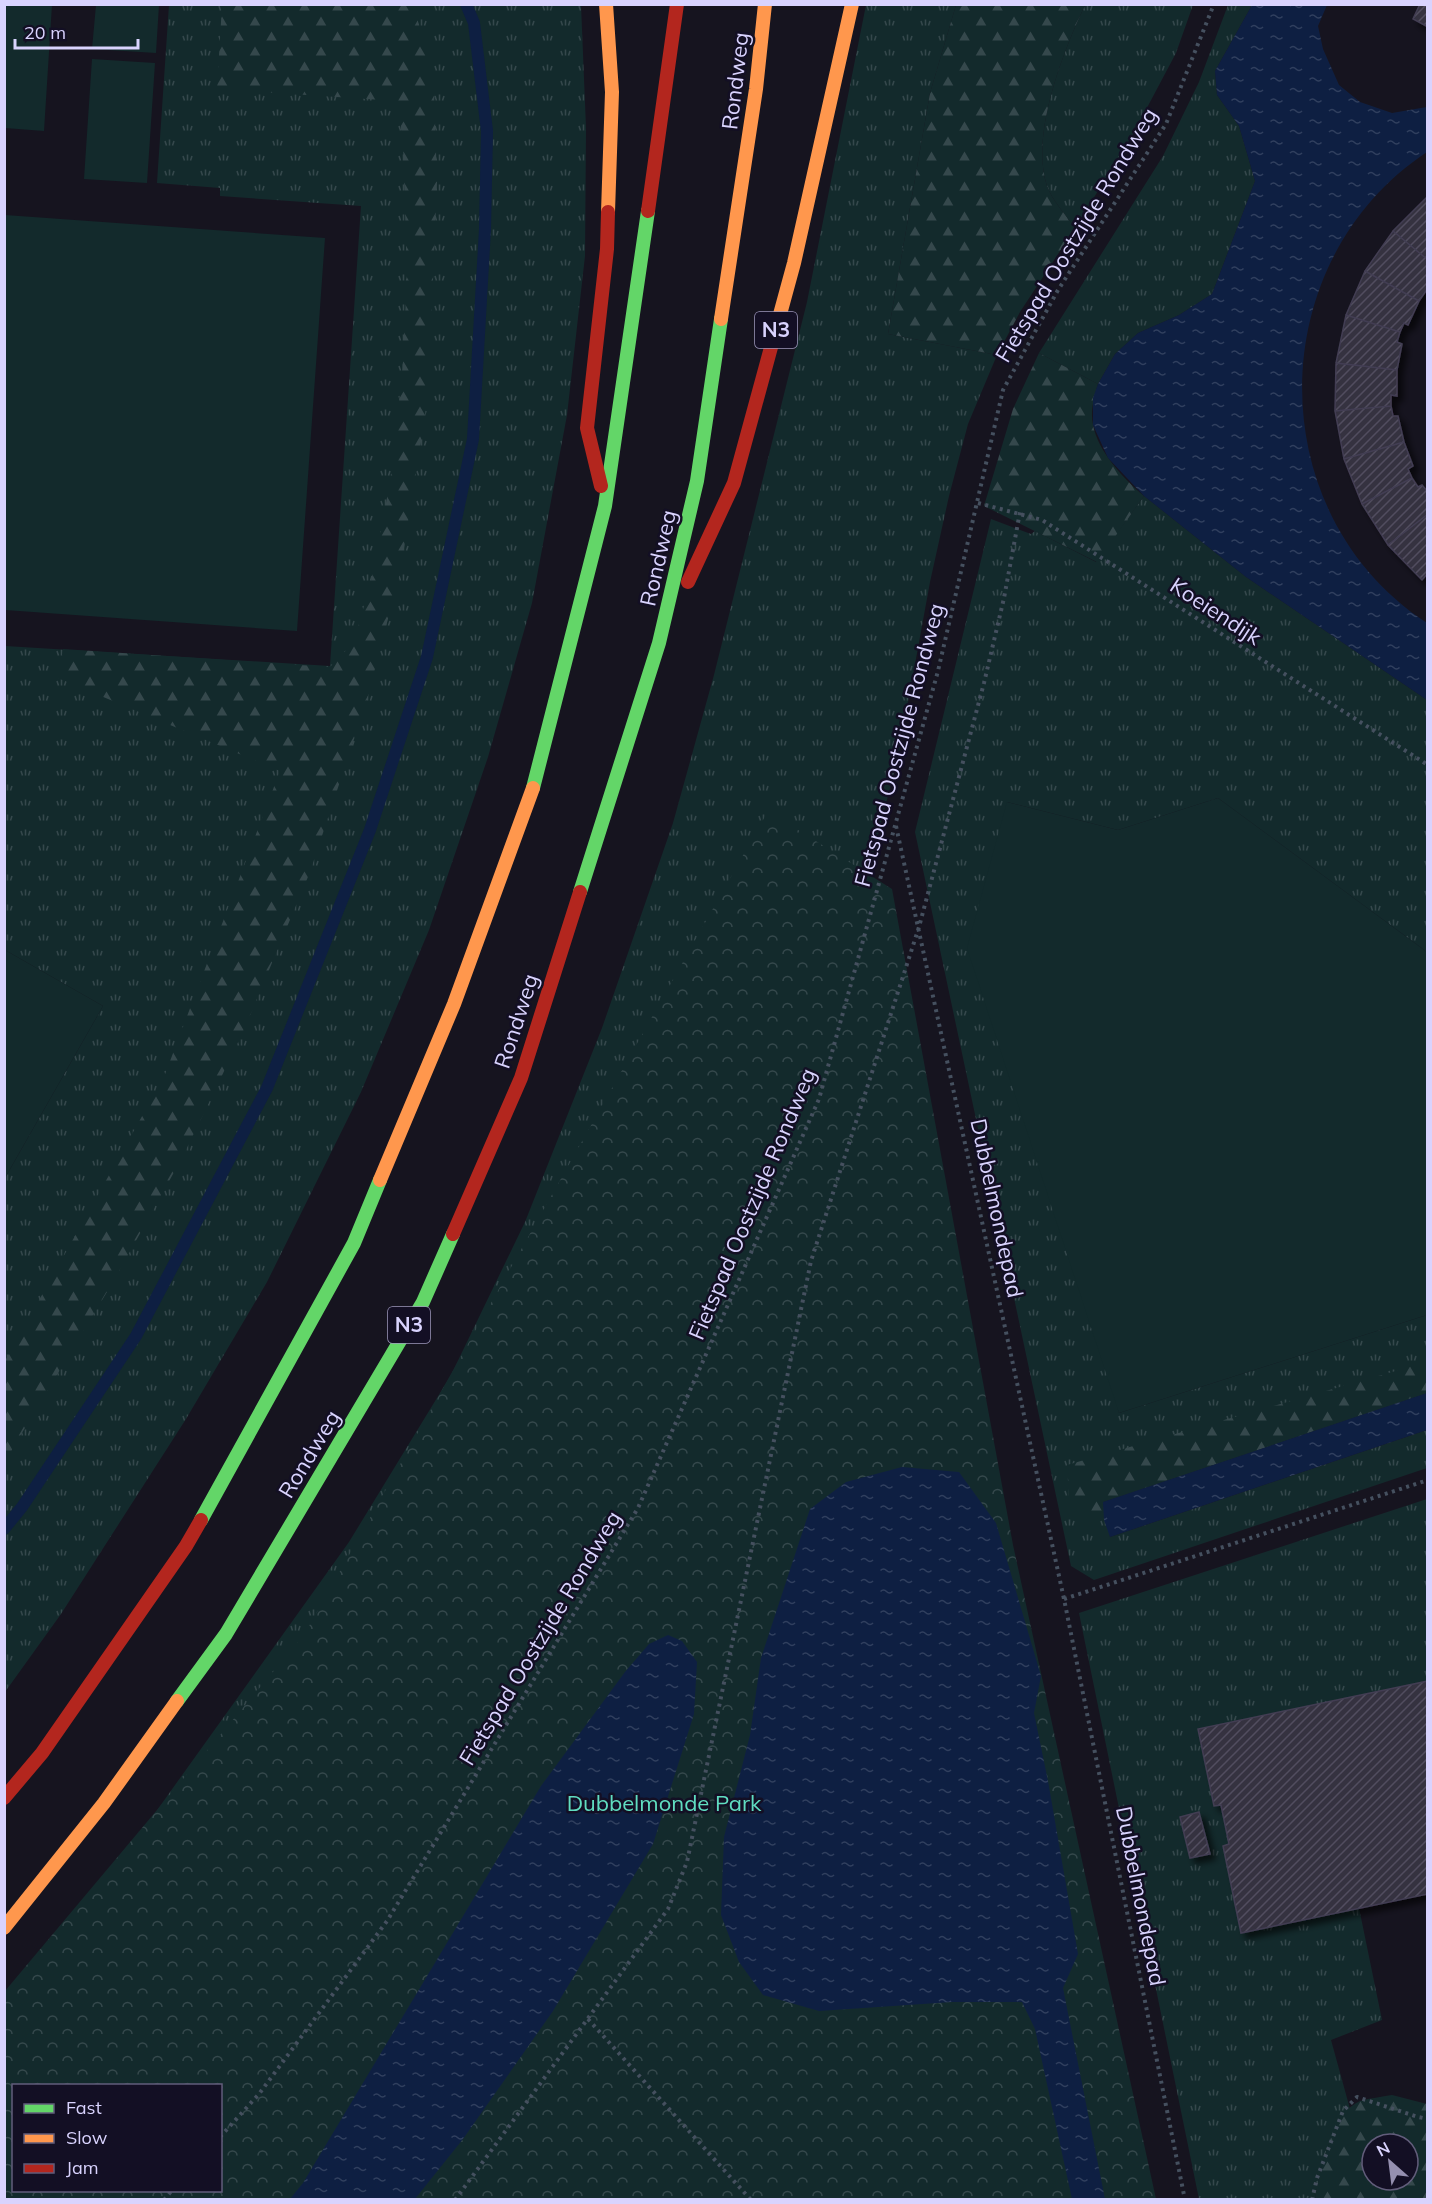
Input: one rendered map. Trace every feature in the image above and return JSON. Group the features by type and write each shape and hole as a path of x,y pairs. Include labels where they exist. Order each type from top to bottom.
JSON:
{"highway":[{"path":"605,506 587,428 607,249 612,92 606,4"},
{"path":"4,1798 42,1753 186,1546 354,1243 454,1004 538,774 605,506 677,4"},
{"name":"Rondweg","path":"4,1928 104,1803 226,1634 423,1302 521,1078 659,643 697,482 756,88 765,4"},
{"name":"N3","path":"659,643 734,483 794,263 852,4"}],"path":[{"name":"Fietspad Oostzijde Rondweg","path":"222,2135 259,2094 387,1921 638,1508 819,1100 938,671 1003,390 1058,290 1166,123 1215,4"},
{"name":"Koeiendijk","path":"978,503 1042,519 1428,765"},
{"path":"455,2199 668,1910 687,1862 810,1261 919,927 984,683 1004,598 1020,512"},
{"name":"Dubbelmondepad","path":"896,825 1064,1599 1185,2199"},
{"path":"1064,1599 1428,1479"},
{"path":"588,2019 752,2199"},
{"path":"1312,2199 1317,2178 1343,2111 1357,2097 1428,2119"}],"green space":[{"path":"411,4 412,6 426,46 434,91 437,182 425,417 400,573 366,703 310,872 243,1032 183,1156 113,1282 5,1461 5,1361 164,1077 280,771 58,678 63,649 330,667 354,642 372,577 390,482 402,376 407,278 403,143 397,101 217,89 222,5"},
{"path":"4,5 52,5 44,131 5,128"},
{"path":"96,5 159,5 156,53 92,49"},
{"path":"169,5 581,5 586,128 585,256 567,415 532,603 488,757 429,930 361,1092 267,1282 186,1419 61,1614 5,1692 5,1178 103,1006 5,950 5,646 330,666 361,206 220,196 220,188 157,183"},
{"path":"866,5 956,5 930,93 888,334 997,355 968,424 949,496 930,582 898,757 865,885 679,1115 15,2084 12,2084 12,2192 5,2200 5,1993 145,1827 349,1542 451,1375 525,1222 602,1028 673,823 714,675 807,302"},
{"path":"956,5 1085,5 1067,46 1051,94 1043,143 1043,166 1047,186 1075,228 1020,312 997,355 888,334 930,93"},
{"path":"1085,5 1193,5 1176,53 1132,136 1075,228 1047,186 1043,166 1043,143 1051,94 1067,46"},
{"path":"1228,5 1252,5 1215,71 1217,95 1239,126 1255,181 1212,294 1179,315 1138,333 1115,354 1098,384 1039,353 1163,156 1199,82"},
{"path":"92,59 155,63 147,183 84,179"},
{"path":"5,215 325,238 297,631 5,610"},
{"path":"1039,353 1098,384 1092,415 1100,445 1128,482 1144,496 1097,562 984,506 1013,409"},
{"path":"1144,496 1246,577 1427,700 1427,952 1218,798 1118,830 1007,802 1119,1413 1427,1315 1427,1393 1103,1502 1110,1537 1427,1430 1427,1468 1094,1580 1071,1566 915,832 991,519 1031,534 1035,531 1096,562"},
{"path":"1218,798 1427,952 1427,1315 1119,1413 967,948 1007,802 1118,830"},
{"name":"Dubbelmonde Park","path":"768,811 892,889 1013,1545 1156,2199 5,2200 5,1991 304,1635"},
{"path":"5,950 103,1006 5,1178"},
{"path":"1427,1362 1427,1393 1103,1502 1104,1520 1070,1514 1067,1465"},
{"path":"1427,1499 1427,1681 1198,1729 1214,1806 1221,1805 1229,1844 1223,1846 1241,1933 1359,1908 1382,2020 1331,2040 1350,2109 1331,2139 1315,2199 1199,2199 1079,1613"},
{"path":"1392,2095 1427,2104 1427,2198 1315,2199 1328,2144 1342,2117 1350,2107 1360,2101"}],"water":[{"path":"1252,5 1327,5 1318,26 1323,49 1339,85 1360,102 1392,113 1427,107 1427,152 1372,199 1333,257 1310,321 1302,388 1310,455 1333,519 1372,576 1427,623 1427,700 1246,577 1144,496 1108,458 1093,425 1093,398 1115,354 1138,333 1179,315 1212,294 1255,181 1239,126 1217,95 1215,71"},
{"path":"1427,1393 1427,1430 1110,1537 1104,1520 1103,1502"},
{"path":"902,1467 959,1472 996,1523 1041,1676 1034,1713 1078,1954 1063,1988 1105,2199 1072,2199 1035,2029 1022,2002 952,2002 819,2011 763,1995 739,1962 721,1915 724,1837 750,1735 761,1658 810,1509 846,1482"},
{"path":"668,1635 682,1641 697,1662 694,1714 653,1844 553,2011 463,2139 415,2199 290,2199 303,2183 541,1786 625,1672 649,1644"}],"building":[{"path":"1420,4 1428,4 1428,27 1413,19"},
{"path":"1428,198 1428,260 1393,231"},
{"path":"1393,231 1428,260 1428,288 1419,301 1365,271"},
{"path":"1365,271 1419,301 1408,325 1404,323 1400,332 1346,315"},
{"path":"1346,315 1400,332 1397,342 1402,344 1397,370 1336,363"},
{"path":"1336,363 1397,370 1397,396 1391,395 1391,406 1335,411"},
{"path":"1391,406 1393,416 1398,416 1404,442 1344,459 1335,411"},
{"path":"1404,442 1413,466 1408,469 1412,478 1362,504 1344,459"},
{"path":"1412,478 1418,487 1422,485 1428,492 1428,514 1388,545 1362,504"},
{"path":"1428,514 1428,573 1422,580 1388,545"},
{"path":"1428,1681 1428,1894 1241,1933 1223,1846 1229,1844 1221,1805 1214,1806 1198,1729"},
{"path":"1199,1812 1210,1854 1190,1858 1180,1817"}],"waterway":[{"path":"4,1529 22,1507 136,1336 267,1088 370,830 427,657 473,439 485,229 487,131 474,23 466,4"}],"traffic: fast":[{"path":"533,788 605,506 648,211"},
{"path":"580,892 659,643 697,481 721,319"},
{"path":"201,1520 354,1243 380,1180"},
{"path":"177,1701 226,1634 423,1302 453,1234"}],"traffic: slow":[{"path":"606,4 612,92 608,212"},
{"path":"721,319 756,89 765,4"},
{"path":"776,329 794,263 852,4"},
{"path":"380,1180 454,1004 533,788"},
{"path":"4,1928 104,1803 177,1701"}],"traffic: jam":[{"path":"648,211 677,4"},
{"path":"601,486 587,428 607,249 608,212"},
{"path":"688,582 734,483 776,329"},
{"path":"453,1234 521,1078 580,892"},
{"path":"4,1798 42,1753 186,1546 201,1520"}]}
